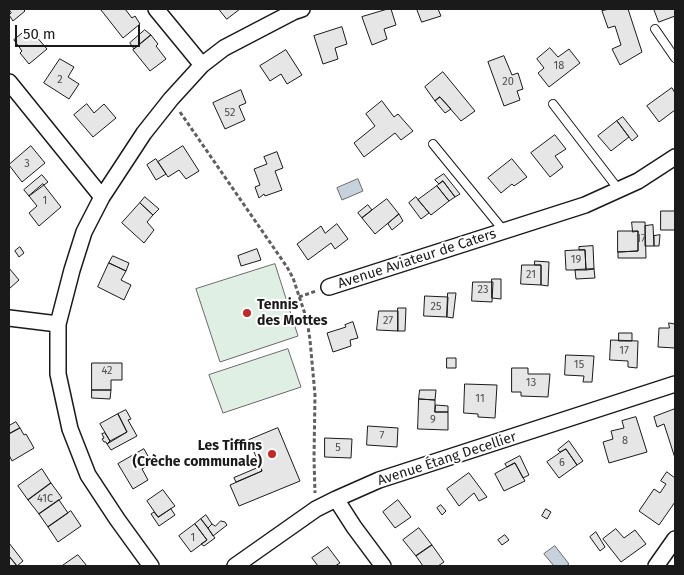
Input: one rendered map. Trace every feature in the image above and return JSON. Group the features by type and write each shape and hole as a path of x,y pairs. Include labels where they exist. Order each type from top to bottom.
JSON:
{"street":[{"path":"156,9 202,65"},
{"path":"151,566 88,475 70,429 58,374 58,324 72,270 84,232 102,197 144,133 171,99 202,65 224,48 302,9"},
{"path":"9,82 102,197"},
{"name":"Avenue Aviateur de Caters","path":"329,287 585,205 638,181 675,157"},
{"path":"9,318 58,324"},
{"name":"Avenue Étang Decellier","path":"235,566 316,509 336,498 379,480 675,384"},
{"path":"336,498 354,527 383,566"},
{"path":"656,566 675,539"}],"lane":[{"path":"655,29 675,58"},
{"path":"553,104 619,190"},
{"name":"Avenue Aviateur de Caters","path":"433,144 504,231"}],"path":[{"path":"171,99 293,278 307,320 310,340 315,395 314,458 316,509"}],"green space":[{"name":"Tennis des Mottes","path":"275,264 298,336 220,362 196,289"},
{"name":"Tennis des Mottes","path":"288,349 301,387 223,413 209,375"}],"shaded area":[{"path":"358,179 363,191 342,200 337,188"},
{"path":"555,546 569,564 566,566 554,566 544,554"}],"building":[{"path":"9,9 23,9 25,11 13,21 9,15 11,13"},
{"path":"125,9 132,18 135,16 140,24 123,38 101,10"},
{"path":"219,9 240,9 227,19"},
{"path":"391,9 396,25 384,29 387,39 372,45 362,17"},
{"path":"417,9 438,9 441,16 422,22"},
{"path":"628,9 642,52 620,65 612,49 621,45 615,26 608,28 602,11"},
{"path":"654,9 675,9 675,16 659,22"},
{"path":"342,27 347,44 335,48 338,59 323,64 314,36"},
{"path":"29,28 47,49 29,64 20,53 22,51 14,40"},
{"path":"145,30 151,35 134,49 130,43"},
{"path":"151,35 158,44 156,46 166,59 150,71 133,50"},
{"path":"550,48 558,57 569,49 580,63 549,87 538,73 544,68 537,59"},
{"path":"286,50 302,75 287,84 281,74 270,81 260,66"},
{"path":"504,56 512,75 518,73 523,89 517,91 520,100 504,106 488,62"},
{"path":"60,59 74,67 68,77 79,84 69,99 44,83"},
{"path":"443,72 475,111 461,121 440,97 435,101 425,87"},
{"path":"672,88 675,93 675,110 659,122 647,106"},
{"path":"241,90 246,103 239,106 245,120 225,129 213,103"},
{"path":"440,97 451,109 445,113 435,101"},
{"path":"382,101 394,117 398,114 413,131 401,140 395,133 364,157 354,143 375,126 366,114"},
{"path":"87,104 94,113 104,104 116,118 93,137 74,115"},
{"path":"623,117 638,136 632,141 617,121"},
{"path":"617,121 629,137 611,151 598,136"},
{"path":"555,135 566,149 555,156 563,167 550,177 531,153"},
{"path":"31,146 45,163 22,182 9,165"},
{"path":"183,146 199,171 186,179 179,170 168,177 158,162"},
{"path":"277,152 283,168 275,171 282,190 265,196 264,194 259,198 255,187 260,185 254,169 267,164 264,157"},
{"path":"156,159 166,174 156,180 147,165"},
{"path":"512,159 527,177 514,186 512,184 501,193 488,178"},
{"path":"444,174 460,194 455,197 443,181 439,184 435,180"},
{"path":"42,175 48,182 29,196 24,190"},
{"path":"443,181 455,197 449,201 437,186"},
{"path":"43,184 61,207 39,226 29,213 37,206 29,196"},
{"path":"437,186 449,201 431,215 418,200"},
{"path":"145,197 159,209 153,215 140,203"},
{"path":"416,197 429,213 421,219 409,203"},
{"path":"387,199 399,214 375,234 362,218"},
{"path":"140,203 153,215 147,222 154,230 144,243 122,223"},
{"path":"368,205 372,210 362,218 358,213"},
{"path":"661,211 675,211 675,230 661,230"},
{"path":"399,214 403,221 392,230 388,224"},
{"path":"632,222 645,222 646,258 618,258 618,252 638,251 638,231 633,232"},
{"path":"337,224 348,239 335,249 331,243 308,260 297,244 321,226 325,233"},
{"path":"653,225 654,246 645,246 645,226"},
{"path":"618,231 638,231 638,251 618,252"},
{"path":"660,235 659,246 654,246 654,236"},
{"path":"593,246 594,269 586,270 585,250 579,250 579,247"},
{"path":"20,247 24,253 19,257 15,251"},
{"name":"Tennis des Mottes","path":"257,249 261,260 241,266 238,256"},
{"path":"585,250 586,270 566,270 565,251"},
{"path":"113,256 129,263 126,271 109,263"},
{"path":"535,261 549,262 548,286 541,285 541,265 535,265"},
{"path":"109,263 126,271 121,280 131,285 124,300 98,287"},
{"path":"522,265 541,265 541,285 521,284"},
{"path":"9,268 19,280 9,289"},
{"path":"594,269 595,278 576,279 575,270"},
{"path":"492,279 501,279 501,299 492,298"},
{"path":"473,282 493,282 492,302 472,301"},
{"path":"448,293 456,293 453,318 447,317"},
{"path":"425,296 448,297 447,317 424,316"},
{"path":"398,308 406,308 405,331 398,331"},
{"path":"379,311 398,311 398,331 377,330"},
{"path":"353,322 358,338 350,340 351,346 333,352 327,333 346,327 345,325"},
{"path":"669,323 675,324 675,348 658,347 659,328 669,328"},
{"path":"619,333 632,333 632,341 619,341"},
{"path":"611,340 638,341 637,368 628,367 628,361 610,360"},
{"path":"566,355 594,356 592,382 583,382 584,376 565,375"},
{"path":"447,358 456,358 456,368 447,368"},
{"path":"92,363 122,363 122,380 111,380 111,390 92,390"},
{"path":"512,368 528,368 528,374 550,374 548,397 521,396 521,392 512,392"},
{"path":"465,384 497,385 495,418 478,417 478,414 464,413"},
{"path":"92,390 111,390 110,399 92,398"},
{"path":"420,390 436,390 435,400 419,399"},
{"path":"419,399 435,400 435,412 448,412 448,430 418,429"},
{"path":"436,405 448,406 448,412 435,412"},
{"path":"675,409 675,458 664,424 657,427 654,417"},
{"path":"126,410 131,419 128,420 137,436 111,450 107,444 127,432 118,414"},
{"path":"118,414 127,432 110,441 100,424"},
{"path":"636,417 647,452 609,463 603,442 613,439 611,431 624,428 622,421"},
{"path":"16,422 20,428 9,434 9,426"},
{"path":"368,426 398,428 397,447 367,445"},
{"path":"20,428 34,448 12,461 9,455 9,434"},
{"name":"Les Tiffins (Crèche communale)","path":"278,428 300,481 239,506 230,485 262,471 249,440"},
{"path":"105,433 110,441 107,444 102,439 104,438 102,434"},
{"path":"325,438 352,439 351,458 325,457"},
{"path":"569,441 583,461 577,465 566,449 560,452 558,450"},
{"path":"144,449 152,463 142,469 148,480 133,489 118,464"},
{"path":"566,449 577,465 559,478 547,462"},
{"path":"520,456 529,475 523,478 515,463 507,467 505,464"},
{"path":"515,463 525,481 504,491 495,474"},
{"path":"260,467 262,471 236,482 234,478"},
{"path":"42,469 51,483 28,500 18,486"},
{"path":"667,472 675,478 675,502 659,525 639,511 654,489 660,493 666,484 661,481"},
{"path":"469,473 487,497 479,501 474,493 459,506 447,489"},
{"path":"51,483 62,498 39,514 28,500"},
{"path":"163,490 175,506 158,517 147,501"},
{"path":"59,500 68,513 48,527 39,514"},
{"path":"398,500 411,517 395,528 383,512"},
{"path":"441,505 446,511 442,515 437,508"},
{"path":"171,509 175,515 159,526 151,514 154,512 158,517"},
{"path":"546,509 551,512 547,519 542,516"},
{"path":"71,511 81,526 58,542 48,527"},
{"path":"206,515 212,524 208,528 201,519"},
{"path":"201,519 215,538 204,546 201,544 207,540 195,524"},
{"path":"221,521 227,525 213,536 208,528 212,524 215,526"},
{"path":"195,524 207,540 191,552 179,536"},
{"path":"419,528 432,545 416,556 403,540"},
{"path":"616,529 624,538 635,530 646,544 621,562 603,539"},
{"path":"596,532 605,547 600,551 590,537"},
{"path":"505,535 509,540 502,545 498,540"},
{"path":"9,543 23,561 17,566 9,556"},
{"path":"432,545 444,562 438,566 423,566 416,556"},
{"path":"328,547 340,563 335,566 318,566 312,558"},
{"path":"78,555 87,566 62,566"},
{"path":"9,556 17,566 9,566"}],"place":[{"name":"Tennis des Mottes","path":"247,313"},
{"name":"Les Tiffins (Crèche communale)","path":"272,454"}]}
